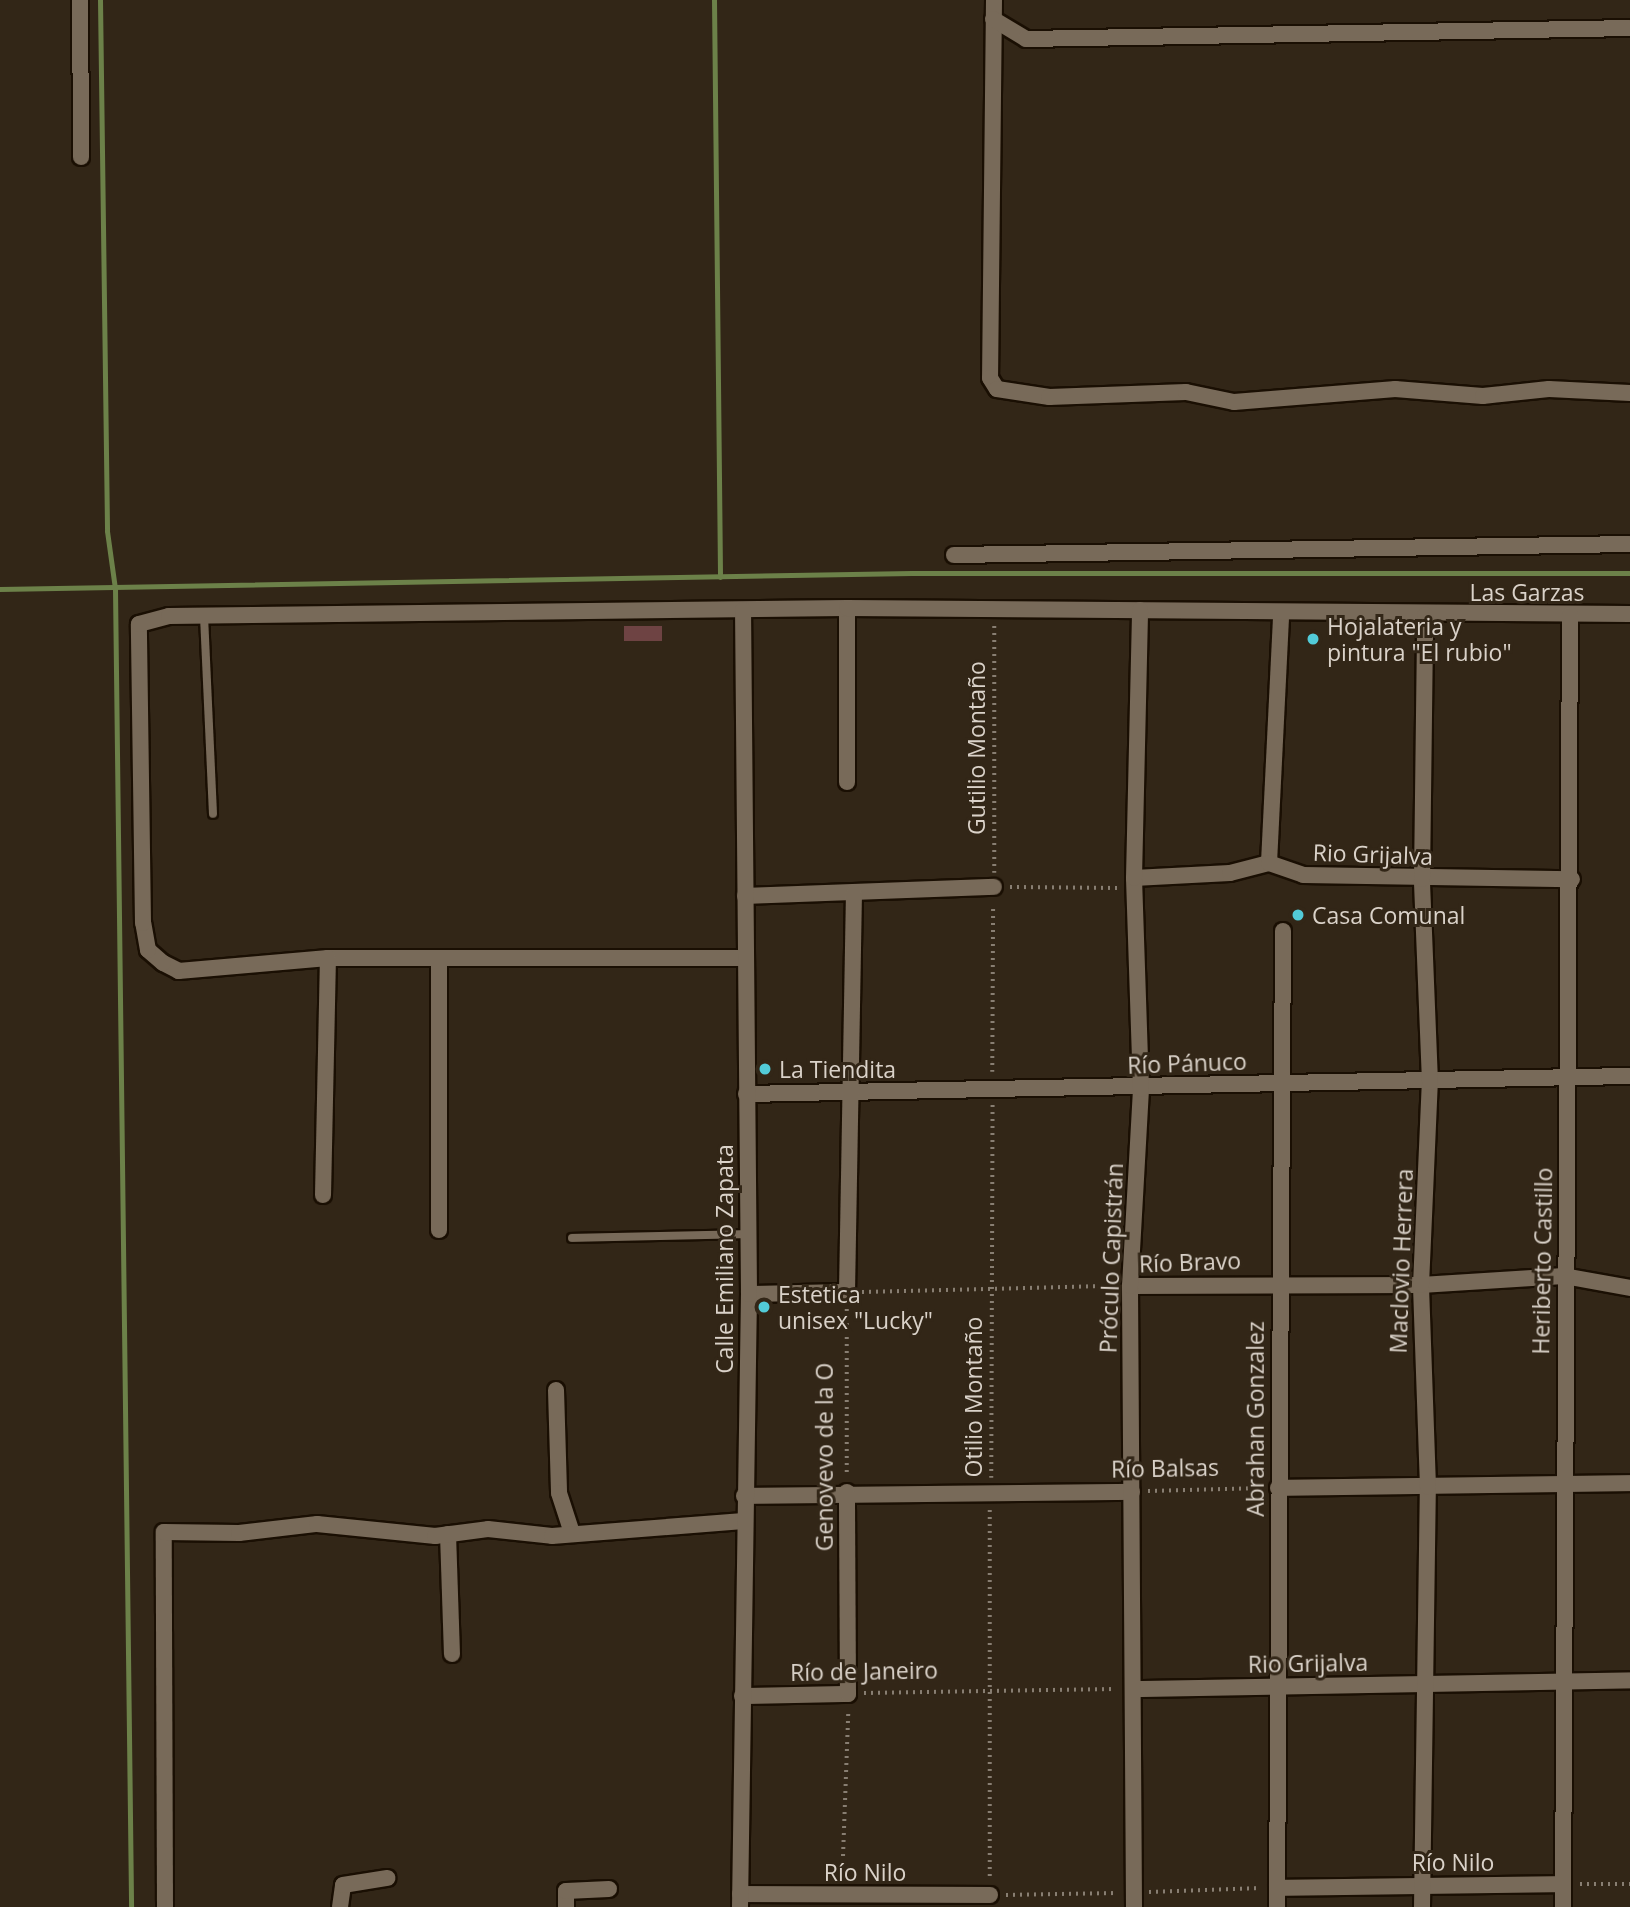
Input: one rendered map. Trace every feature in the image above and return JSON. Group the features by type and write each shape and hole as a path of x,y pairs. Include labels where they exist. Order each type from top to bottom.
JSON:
{"street":[{"path":"80,0 81,157"},
{"path":"994,0 997,153 990,378 998,389 1049,397 1186,391 1234,402 1395,389 1483,396 1549,389 1630,393"},
{"path":"993,19 1026,39 1630,28"},
{"path":"954,555 1630,544"},
{"path":"847,608 847,782"},
{"name":"Las Garzas","path":"328,958 178,971 148,950 143,923 139,624 204,616 847,608 1140,610 1281,615 1630,614"},
{"name":"Calle Emiliano Zapata","path":"740,1900 743,1521 749,1294 743,958 743,610"},
{"name":"Próculo Capistrán","path":"1134,1907 1136,1689 1130,1286 1141,1089 1134,883 1140,610"},
{"path":"1134,883 1230,873 1269,863 1281,615"},
{"name":"Maclovio Herrera","path":"1422,1907 1428,1487 1421,1285 1430,1082 1422,879 1424,615"},
{"name":"Heriberto Castillo","path":"1563,1907 1564,1276 1572,879 1570,615"},
{"name":"Rio Grijalva","path":"1269,863 1303,875 1422,879 1572,879"},
{"path":"745,896 994,887"},
{"path":"749,1294 847,1292 852,1205 846,1087 854,893"},
{"name":"Abrahan Gonzalez","path":"1277,1907 1277,1082 1283,931"},
{"path":"323,1195 328,958 743,958"},
{"path":"439,958 439,1230"},
{"name":"Río Pánuco","path":"746,1094 846,1087 1141,1089 1277,1082 1430,1082 1630,1076"},
{"name":"Río Bravo","path":"1130,1286 1278,1282 1421,1285 1564,1276 1630,1288"},
{"path":"556,1390 559,1493 571,1531"},
{"path":"1278,1488 1564,1487 1630,1483"},
{"name":"Río Balsas","path":"744,1496 847,1492 1132,1492"},
{"name":"Genovevo de la O","path":"847,1492 848,1693"},
{"path":"165,1907 164,1532 239,1533 317,1524 448,1534 459,1528 531,1536 571,1531 743,1521"},
{"path":"448,1534 452,1654"},
{"name":"Rio Grijalva","path":"1136,1689 1630,1680"},
{"name":"Río de Janeiro","path":"742,1696 848,1693"},
{"path":"340,1907 344,1885 387,1878"},
{"name":"Río Nilo","path":"1277,1888 1563,1884"},
{"path":"566,1907 566,1891 609,1889"},
{"name":"Río Nilo","path":"740,1900 841,1894 990,1895"}],"lane":[{"path":"204,616 212,814"},
{"path":"572,1238 748,1234"}],"path":[{"name":"Gutilio Montaño","path":"994,609 994,887"},
{"path":"994,887 1134,883"},
{"name":"Otilio Montaño","path":"990,1895 987,1690 991,1491 994,887"},
{"name":"Río Bravo","path":"847,1292 1130,1286"},
{"name":"Genovevo de la O","path":"847,1292 847,1492"},
{"name":"Río Balsas","path":"1132,1492 1278,1488"},
{"path":"987,1690 1136,1689"},
{"name":"Río de Janeiro","path":"848,1693 987,1690"},
{"path":"841,1894 848,1693"},
{"path":"1563,1884 1630,1884"}],"shaded area":[{"path":"624,626 662,626 662,641 624,641"}],"waterway":[{"path":"100,0 107,531 115,589 131,1907"},
{"path":"714,0 720,577"},
{"path":"0,589 912,573 1630,573"}],"place":[{"name":"Hojalateria y pintura \"El rubio\"","path":"1313,639"},
{"name":"Casa Comunal","path":"1298,915"},
{"name":"La Tiendita","path":"765,1069"},
{"name":"Estetica unisex \"Lucky\"","path":"764,1307"}]}
